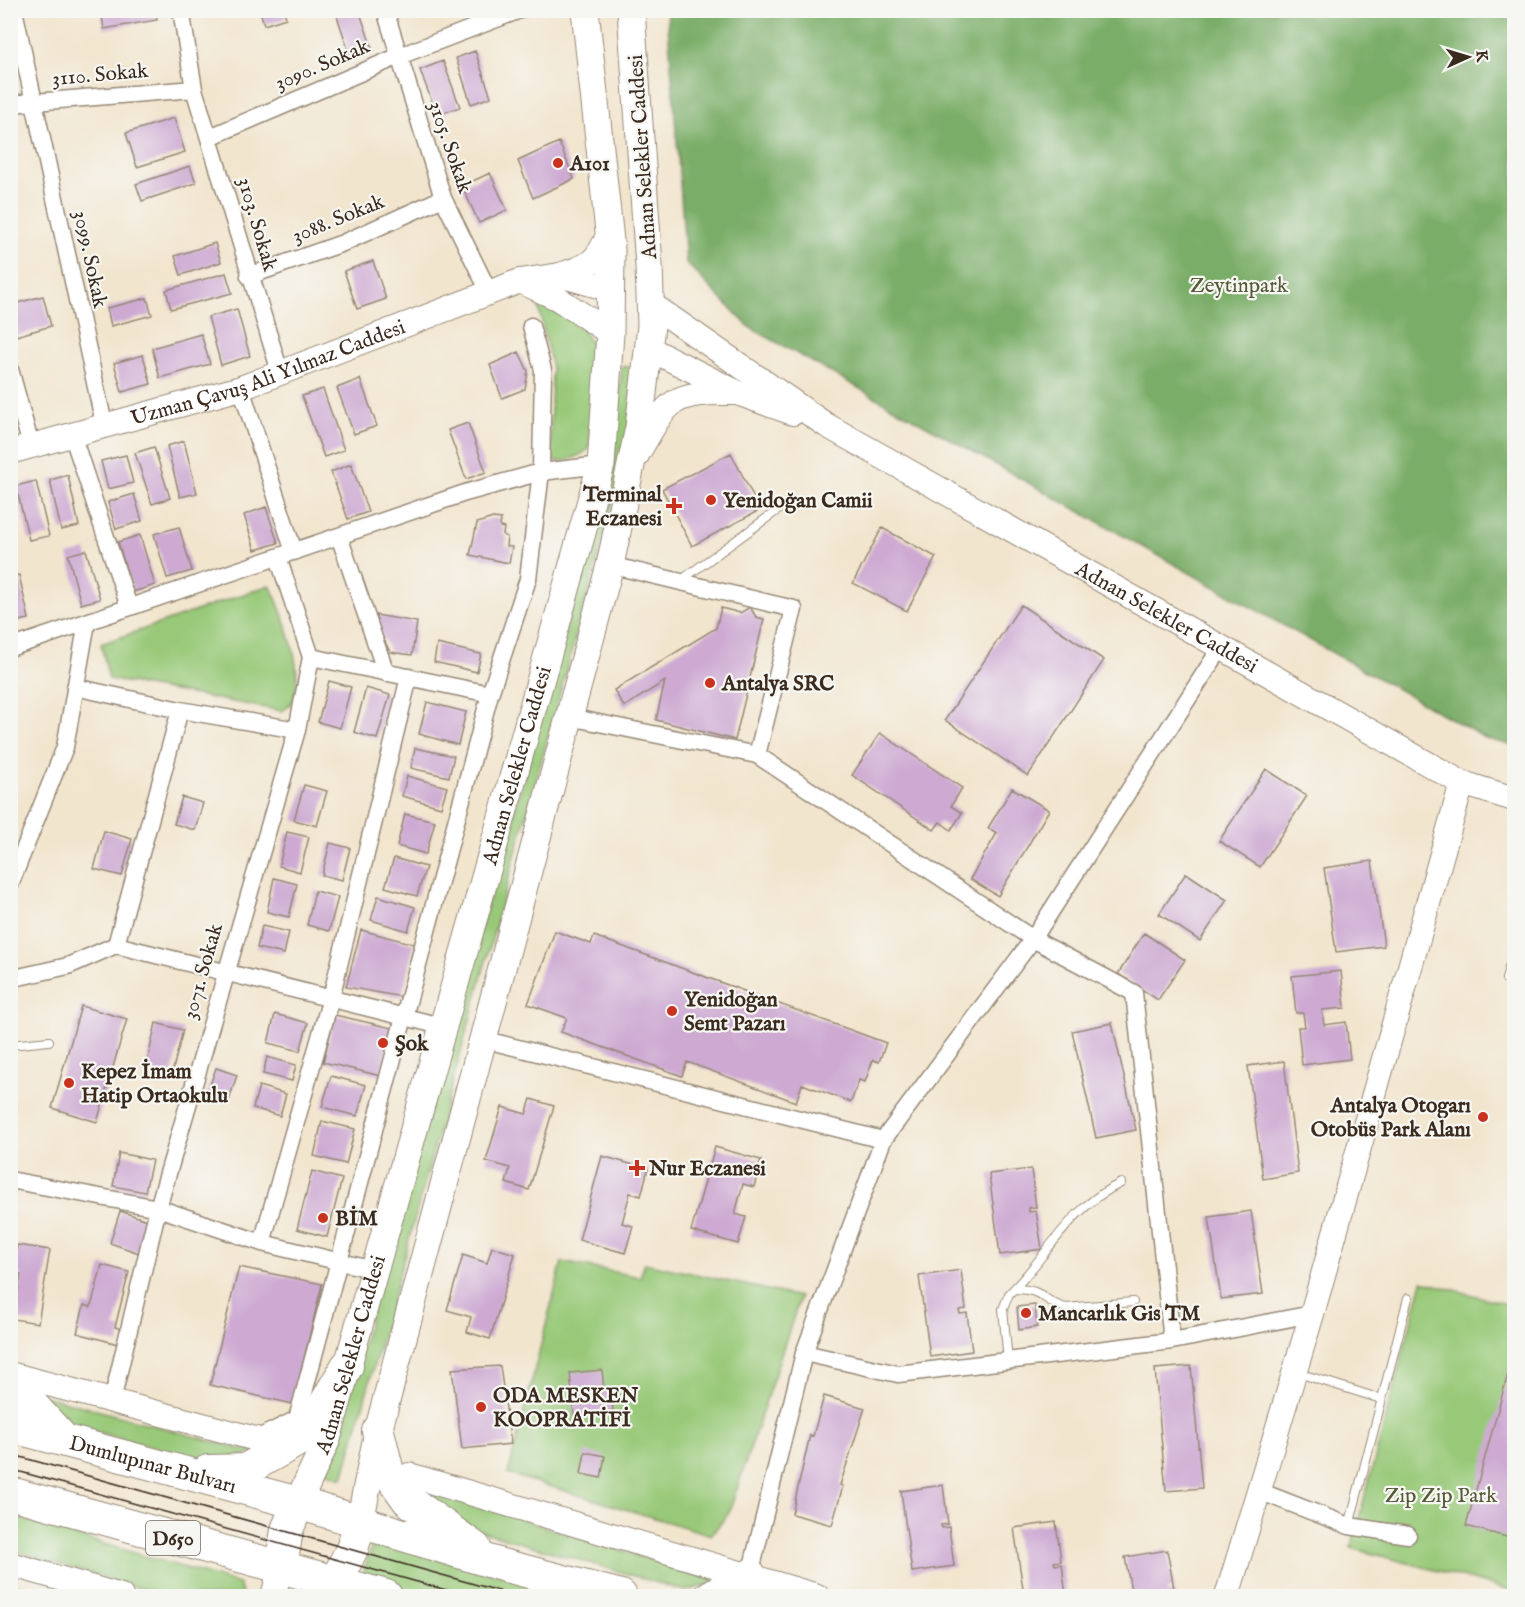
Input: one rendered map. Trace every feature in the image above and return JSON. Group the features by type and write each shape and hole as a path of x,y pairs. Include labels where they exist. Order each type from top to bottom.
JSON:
{"highway":[{"path":"180,1472 244,1470 307,1436 347,1366"},
{"path":"10,1381 66,1441"},
{"name":"Dumlupınar Bulvarı","path":"10,1426 298,1503 498,1564 621,1596"},
{"path":"378,1431 388,1472 408,1500 498,1564"},
{"name":"D650","path":"10,1493 277,1582 386,1596"},
{"path":"277,1582 287,1530 298,1503"},
{"path":"333,1589 352,1549 360,1522"},
{"path":"711,1596 750,1575"}],"main road":[{"name":"Adnan Selekler Caddesi","path":"298,1503 320,1459 441,1026 589,516 601,465 612,290 609,234 585,10"},
{"name":"Adnan Selekler Caddesi","path":"360,1522 378,1431 610,565 633,462 648,348 651,304 631,10"},
{"path":"612,290 651,304"},
{"path":"610,333 648,348"}],"street":[{"name":"3099. Sokak","path":"14,10 104,424"},
{"name":"3103. Sokak","path":"181,10 194,89 280,372"},
{"name":"3105. Sokak","path":"385,10 397,57 443,198 489,292"},
{"name":"3090. Sokak","path":"210,136 397,57 520,10"},
{"name":"3110. Sokak","path":"10,104 194,89"},
{"name":"3088. Sokak","path":"249,276 343,243 443,198"},
{"name":"Uzman Çavuş Ali Yılmaz Caddesi","path":"20,449 241,388 519,281 560,275 590,266 599,256 609,234"},
{"path":"560,275 612,290"},
{"path":"519,281 556,298 610,333"},
{"name":"Adnan Selekler Caddesi","path":"651,304 826,425 1220,649 1462,783 1515,799"},
{"path":"10,1374 256,1439 297,1419 490,694 528,579 541,471 543,370 531,327"},
{"name":"Adnan Selekler Caddesi","path":"648,348 740,394 826,425"},
{"path":"10,369 20,449"},
{"name":"3071. Sokak","path":"112,1401 158,1208 297,729 311,657 241,388"},
{"name":"Adnan Selekler Caddesi","path":"633,462 667,406 697,392 740,394"},
{"path":"72,434 129,608"},
{"path":"10,648 465,493 541,471 601,465"},
{"path":"339,536 386,673"},
{"path":"610,565 794,609 758,755"},
{"path":"10,885 65,747 87,622"},
{"path":"750,1575 804,1353 883,1140 1033,939 1220,649"},
{"path":"311,657 490,694"},
{"path":"262,1243 332,998 409,677"},
{"path":"75,687 180,710 297,729"},
{"path":"116,945 180,710"},
{"path":"569,717 758,755 1033,939 1134,993 1172,1341"},
{"path":"1227,1596 1312,1314 1462,783"},
{"path":"10,979 68,966 116,945 441,1026"},
{"path":"482,1039 883,1140"},
{"path":"10,1180 158,1208 262,1243 374,1270"},
{"path":"804,1353 898,1374 1172,1341 1312,1314"},
{"path":"409,1475 817,1596"},
{"path":"1259,1491 1349,1526 1408,1535"},
{"path":"10,1564 121,1596"}],"lane":[{"path":"680,582 789,502"},
{"path":"1506,979 1515,949"},
{"path":"10,1045 49,1041"},
{"path":"1008,1361 1003,1309 1005,1300 1070,1219 1099,1194 1121,1183"},
{"path":"1014,1289 1041,1293 1058,1307 1066,1308 1133,1302"},
{"path":"1349,1526 1408,1298"},
{"path":"1295,1372 1381,1399"}],"green space":[{"name":"Zeytinpark","path":"667,11 1514,11 1514,746 1487,739 749,327 686,263"},
{"path":"538,304 570,319 584,332 597,353 589,449 560,462 550,460 552,368"},
{"path":"622,366 641,370 621,473 343,1478 326,1472 612,468"},
{"path":"270,585 288,632 297,671 292,702 282,711 109,679 101,644"},
{"path":"562,1262 640,1277 645,1263 800,1297 729,1513 711,1535 508,1474"},
{"name":"Zip Zip Park","path":"1422,1281 1514,1306 1514,1591 1351,1548"},
{"path":"30,1392 241,1449 264,1445 267,1451 208,1462 63,1423"},
{"path":"417,1486 720,1582 685,1591 450,1522"},
{"path":"10,1516 239,1584 243,1596 166,1596 11,1550"},
{"path":"374,1539 578,1596 415,1596 361,1580"},
{"path":"11,1583 55,1596 11,1596"}],"building":[{"path":"101,10 156,10 157,20 104,29"},
{"path":"260,10 284,10 286,18 264,25"},
{"path":"335,10 359,10 373,51 351,58"},
{"path":"475,51 491,97 471,104 456,58"},
{"path":"443,61 460,107 437,115 420,70"},
{"path":"174,118 185,152 137,167 126,133"},
{"path":"559,142 574,179 533,198 518,161"},
{"path":"190,166 196,183 142,201 136,184"},
{"path":"490,173 507,210 479,223 462,186"},
{"path":"215,243 221,262 181,275 175,256"},
{"path":"373,261 386,299 357,309 344,271"},
{"path":"226,273 232,293 171,309 166,290"},
{"path":"43,296 51,326 16,336 10,305"},
{"path":"147,298 152,315 111,326 107,308"},
{"path":"237,309 250,356 221,365 208,317"},
{"path":"201,334 210,364 160,378 152,348"},
{"path":"519,352 528,371 525,389 502,398 490,365"},
{"path":"143,355 151,384 122,392 114,363"},
{"path":"360,379 377,426 354,434 337,388"},
{"path":"323,389 344,450 324,457 302,396"},
{"path":"468,423 486,472 466,479 448,430"},
{"path":"184,441 197,493 180,497 167,446"},
{"path":"154,447 170,498 152,504 135,453"},
{"name":"Yenidoğan Camii","path":"731,453 760,510 692,546 662,489"},
{"path":"126,455 133,483 108,489 101,461"},
{"path":"351,464 368,512 348,519 331,472"},
{"path":"68,475 79,526 61,530 50,480"},
{"path":"36,481 49,536 29,540 16,486"},
{"path":"134,494 142,521 116,529 108,502"},
{"path":"266,507 278,543 255,550 244,515"},
{"path":"493,518 501,519 500,527 504,528 503,535 507,537 506,546 512,547 509,563 470,555 477,523"},
{"path":"179,527 192,571 167,578 154,534"},
{"path":"882,528 936,557 907,611 853,583"},
{"path":"140,535 155,585 133,592 118,542"},
{"path":"86,550 100,599 81,604 68,555"},
{"path":"19,575 29,619 10,623 10,577"},
{"path":"1021,605 1104,660 1028,776 945,720"},
{"path":"750,607 756,617 764,619 735,740 656,720 665,681 624,707 614,690 716,628 721,608 740,613"},
{"path":"376,615 417,622 412,655 390,652 378,627"},
{"path":"437,644 481,654 477,672 434,662"},
{"path":"329,681 351,687 340,728 318,722"},
{"path":"366,688 390,695 377,739 354,732"},
{"path":"427,702 466,712 458,745 419,734"},
{"path":"880,733 962,788 951,806 962,813 951,830 940,822 934,830 852,775"},
{"path":"415,748 454,756 449,777 411,768"},
{"path":"1266,769 1307,796 1260,867 1219,841"},
{"path":"407,776 447,787 441,807 402,796"},
{"path":"304,785 327,791 317,826 294,820"},
{"path":"1012,788 1049,810 998,896 970,879 997,833 988,828"},
{"path":"182,797 203,803 195,830 174,824"},
{"path":"405,814 435,821 426,854 397,846"},
{"path":"104,831 132,839 122,876 94,869"},
{"path":"287,832 309,837 300,872 279,866"},
{"path":"330,843 350,848 342,880 322,875"},
{"path":"394,858 426,867 417,896 385,887"},
{"path":"1372,861 1384,946 1336,952 1324,868"},
{"path":"1186,873 1227,900 1200,941 1159,914"},
{"path":"274,878 297,884 289,917 267,912"},
{"path":"315,891 338,897 329,931 307,925"},
{"path":"378,896 415,907 408,931 371,920"},
{"path":"262,926 289,932 284,954 257,948"},
{"path":"361,930 414,944 402,997 346,987"},
{"name":"Yenidoğan Semt Pazarı","path":"555,931 591,944 594,936 886,1043 879,1062 873,1060 865,1082 859,1080 851,1102 802,1084 796,1102 687,1062 682,1076 561,1032 567,1018 528,1004"},
{"path":"1144,933 1185,960 1158,1000 1118,974"},
{"path":"1341,971 1345,1008 1322,1010 1324,1025 1346,1022 1350,1059 1302,1065 1298,1027 1305,1027 1303,1013 1296,1013 1292,976"},
{"path":"81,1006 127,1019 97,1122 52,1108"},
{"path":"275,1014 308,1023 300,1051 268,1043"},
{"path":"335,1015 392,1028 381,1076 323,1062"},
{"path":"156,1023 183,1030 171,1077 145,1071"},
{"path":"1112,1023 1136,1130 1096,1138 1072,1031"},
{"path":"267,1057 296,1065 292,1081 263,1074"},
{"path":"1284,1061 1298,1173 1263,1179 1248,1066"},
{"path":"216,1068 237,1075 228,1103 206,1096"},
{"path":"331,1076 366,1085 357,1116 322,1107"},
{"path":"259,1086 286,1094 280,1116 253,1108"},
{"path":"531,1099 554,1106 529,1190 506,1183 510,1168 486,1161 502,1107 526,1114"},
{"path":"322,1121 355,1129 346,1164 314,1156"},
{"path":"715,1147 761,1160 754,1187 743,1184 735,1214 746,1217 738,1244 691,1231"},
{"path":"119,1153 152,1160 145,1192 113,1186"},
{"path":"602,1156 648,1169 641,1196 630,1193 622,1223 633,1226 625,1253 579,1240"},
{"path":"1031,1169 1036,1207 1029,1208 1029,1212 1036,1211 1042,1249 1000,1255 989,1174"},
{"path":"312,1171 342,1179 327,1237 297,1229"},
{"path":"120,1211 150,1221 139,1253 110,1243"},
{"path":"1251,1211 1263,1294 1221,1299 1209,1217"},
{"path":"17,1245 50,1250 38,1323 13,1319 21,1274 13,1273"},
{"path":"492,1247 515,1254 490,1339 467,1332 471,1317 447,1310 463,1255 487,1263"},
{"path":"102,1265 129,1272 115,1327 122,1329 118,1344 77,1333 84,1305 91,1307"},
{"path":"239,1267 322,1284 293,1404 210,1385"},
{"path":"961,1270 966,1309 959,1310 960,1314 967,1313 972,1351 930,1357 919,1276"},
{"name":"Mancarlık Gis TM","path":"1035,1305 1037,1327 1019,1330 1017,1307"},
{"path":"1514,1352 1514,1539 1466,1526"},
{"name":"ODA MESKEN KOOPRATİFİ","path":"500,1366 511,1444 462,1449 452,1369"},
{"path":"1191,1366 1202,1488 1166,1491 1155,1369"},
{"path":"602,1370 604,1390 611,1389 613,1411 574,1415 570,1373"},
{"path":"824,1396 865,1408 840,1485 843,1486 832,1525 792,1514 810,1435 813,1436"},
{"path":"585,1452 605,1456 601,1478 581,1474"},
{"path":"943,1485 948,1524 941,1525 942,1528 949,1527 954,1566 912,1572 901,1491"},
{"path":"1056,1522 1061,1561 1054,1562 1055,1565 1062,1564 1066,1596 1024,1596 1014,1528"},
{"path":"1167,1550 1174,1588 1167,1589 1167,1593 1174,1592 1175,1596 1132,1596 1125,1557"}],"tram line":[{"path":"10,1454 517,1596"},
{"path":"10,1469 468,1596"}],"place":[{"name":"A101","path":"558,163"},
{"name":"Yenidoğan Camii","path":"711,500"},
{"name":"Terminal Eczanesi","path":"674,506"},
{"name":"Antalya SRC","path":"710,683"},
{"name":"Yenidoğan Semt Pazarı","path":"672,1011"},
{"name":"Şok","path":"383,1043"},
{"name":"Kepez İmam Hatip Ortaokulu","path":"69,1083"},
{"name":"Antalya Otogarı Otobüs Park Alanı","path":"1483,1117"},
{"name":"Nur Eczanesi","path":"637,1168"},
{"name":"BİM","path":"323,1218"},
{"name":"Mancarlık Gis TM","path":"1026,1313"},
{"name":"ODA MESKEN KOOPRATİFİ","path":"481,1407"}]}
